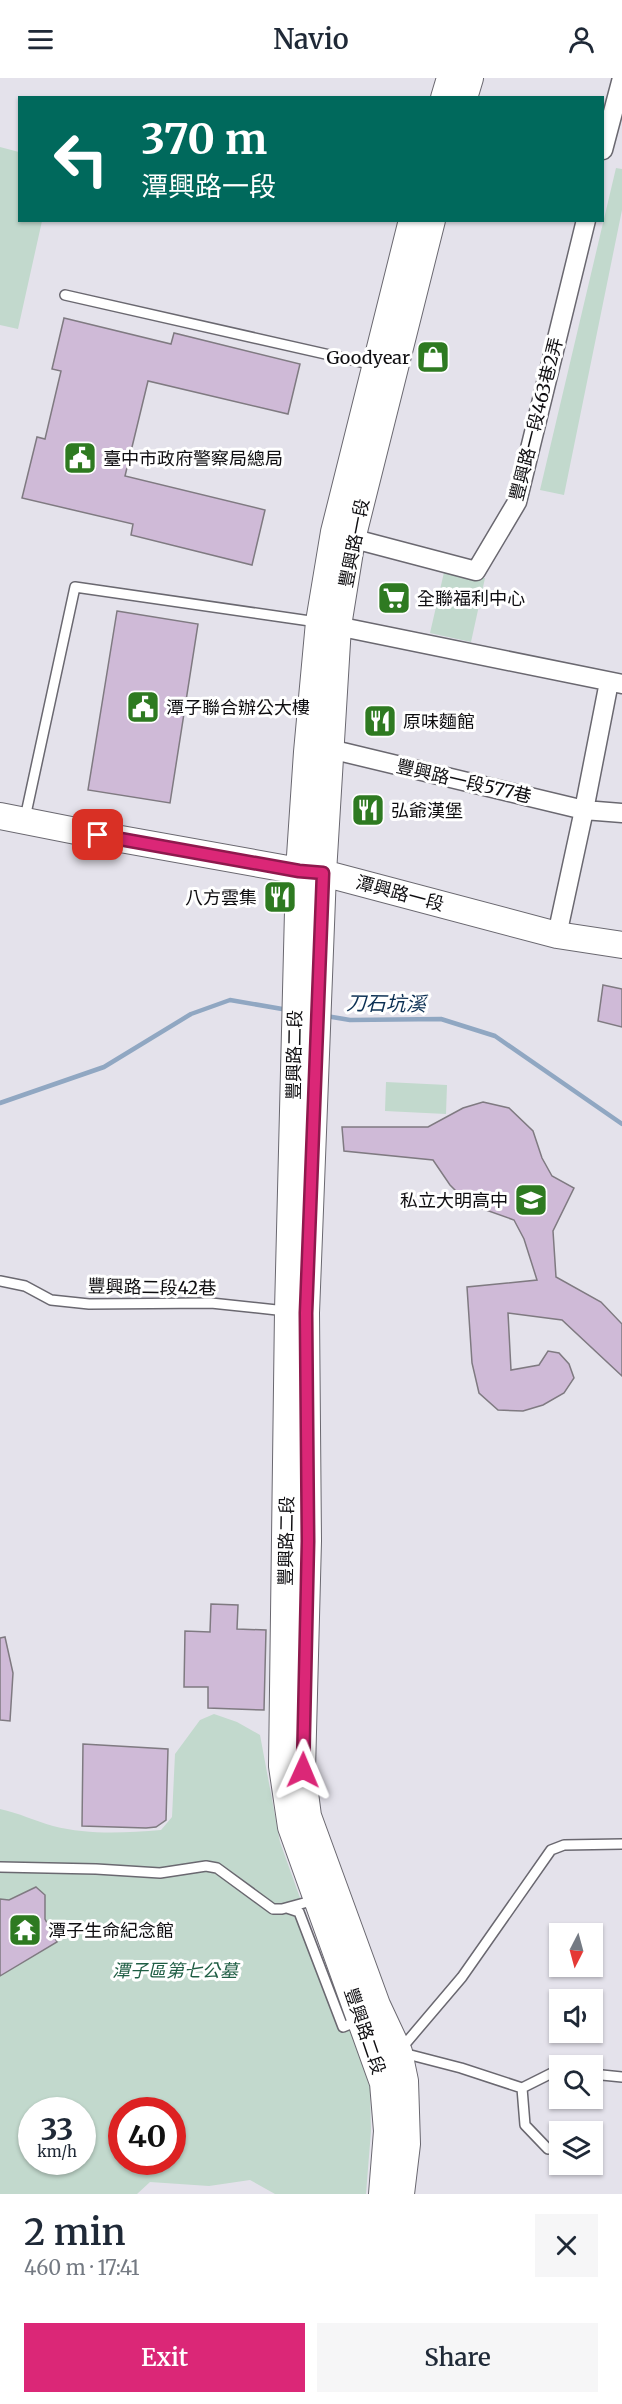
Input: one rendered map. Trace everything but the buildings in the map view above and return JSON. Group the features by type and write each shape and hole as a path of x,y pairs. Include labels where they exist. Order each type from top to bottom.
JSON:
{"street":[{"path":"445,96 450,78"},
{"path":"465,96 470,78"},
{"path":"604,146 622,78"},
{"name":"豐興路一段","path":"385,368 412,222"},
{"name":"豐興路一段","path":"311,872 329,624 343,536 385,368 431,222"},
{"name":"豐興路一段463巷2弄","path":"343,536 476,572 517,502 586,222"},
{"path":"329,624 615,683 557,934"},
{"name":"豐興路一段577巷","path":"319,750 585,810 622,813"},
{"name":"潭興路一段","path":"12,818 311,872 557,934 622,945"},
{"name":"豐興路二段","path":"311,872 282,1766 291,1827 361,2019 405,2080 407,2144 401,2194"},
{"name":"豐興路二段","path":"297,1312 308,1541 303,1770 308,1816 377,2005 387,2055 383,2083 387,2131 382,2194"}],"lane":[{"path":"65,295 385,368"},
{"path":"12,818 75,587 329,624"},
{"name":"豐興路二段42巷","path":"0,1281 26,1286 51,1300 89,1304 211,1304 297,1312"},
{"path":"387,2055 462,1977 551,1850 564,1845 622,1844"},
{"path":"0,1867 160,1873 206,1866 218,1869 273,1910 318,1900"},
{"path":"287,1908 299,1912 343,2027 361,2019"},
{"path":"387,2055 461,2068 522,2088 549,2074"},
{"path":"603,2075 622,2077"},
{"path":"522,2088 525,2125 548,2149"}],"green space":[{"path":"0,147 18,152 18,222 42,222 18,329 0,325"},
{"path":"616,168 622,169 622,210 564,495 540,490"},
{"path":"445,568 485,578 471,642 430,633"},
{"path":"386,1082 447,1085 446,1114 385,1111"},
{"name":"潭子區第七公墓","path":"214,1714 237,1722 260,1735 280,1842 318,1948 350,2027 370,2088 371,2131 366,2194 275,2194 250,2180 209,2186 150,2182 137,2194 0,2194 0,1809 53,1826 80,1831 161,1830 172,1817 175,1754 200,1720"}],"waterway":[{"name":"刀石坑溪","path":"0,1103 104,1067 191,1014 230,1000 288,1010"},
{"name":"刀石坑溪","path":"326,1016 350,1020 441,1019 495,1036 622,1124"}],"place":[{"name":"Goodyear","path":"433,357"},
{"name":"臺中市政府警察局總局","path":"80,458"},
{"name":"全聯福利中心","path":"394,598"},
{"name":"潭子聯合辦公大樓","path":"143,707"},
{"name":"原味麵館","path":"380,721"},
{"name":"弘爺漢堡","path":"368,810"},
{"name":"八方雲集","path":"280,897"},
{"name":"私立大明高中","path":"531,1200"},
{"name":"潭子生命紀念館","path":"25,1930"}],"route":[{"path":"98,835 299,871 323,873 306,1313 308,1541 303,1770"}]}
